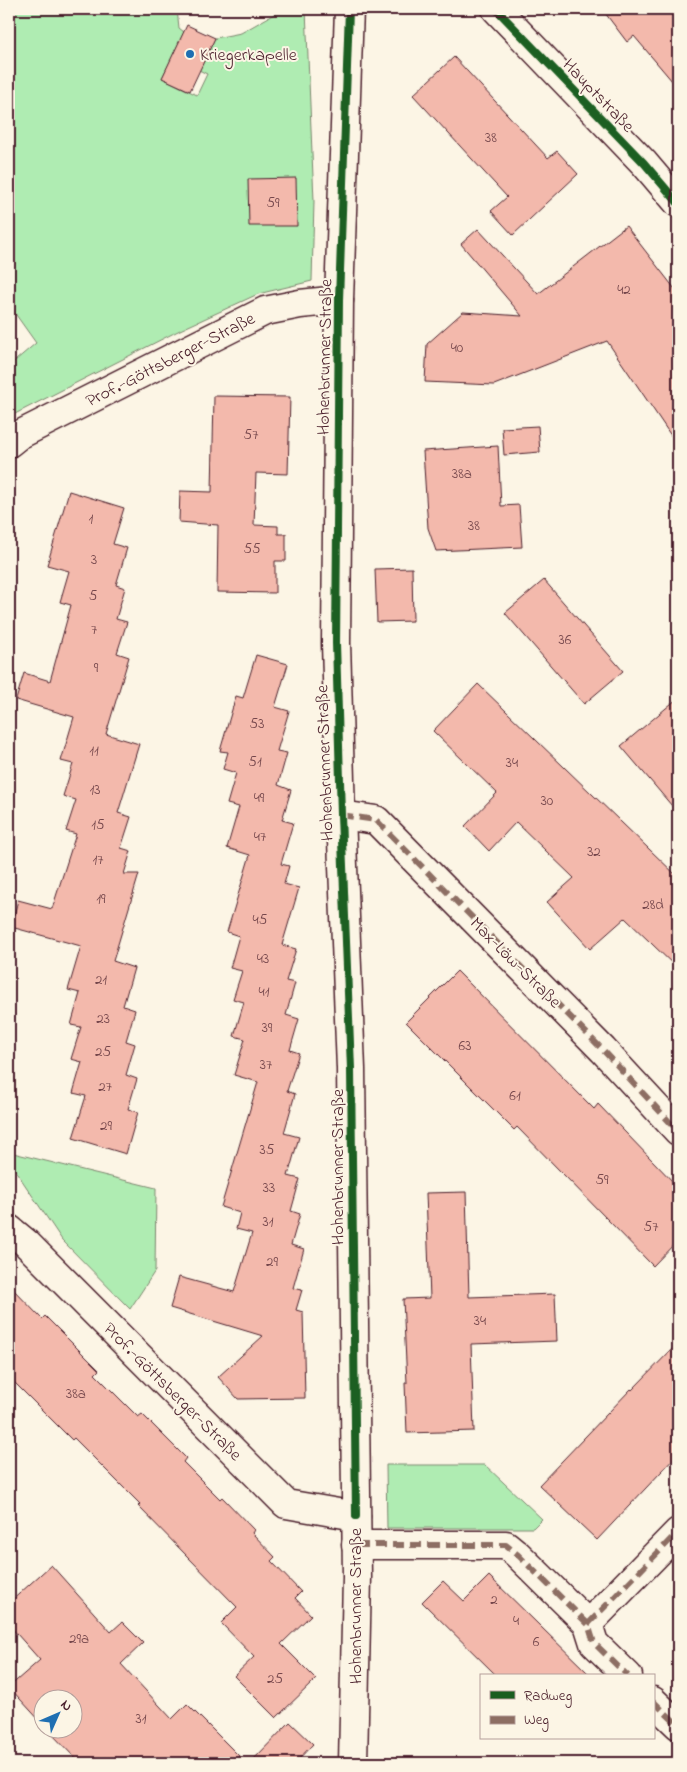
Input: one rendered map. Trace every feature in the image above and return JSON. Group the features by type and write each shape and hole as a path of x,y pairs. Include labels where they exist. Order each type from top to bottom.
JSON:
{"street":[{"name":"Hohenbrunner Straße","path":"349,9 339,300 336,643 351,1069 356,1516 353,1763"},
{"name":"Hauptstraße","path":"496,9 644,164 678,203"},
{"name":"Prof.-Göttsberger-Straße","path":"9,443 19,435 265,311 300,304 339,300"},
{"name":"Max-Löw-Straße","path":"341,815 376,820 603,1050 678,1131"},
{"name":"Prof.-Göttsberger-Straße","path":"9,1230 26,1242 286,1504 356,1516"},
{"path":"588,1624 678,1532"},
{"path":"356,1545 506,1545 518,1554 588,1624 594,1644 626,1674"},
{"path":"654,1702 678,1725"}],"green space":[{"path":"9,9 177,9 179,28 184,32 162,78 197,95 207,74 199,70 215,38 241,33 283,9 306,9 314,201 312,281 258,294 180,330 9,417 9,366 36,343 9,305"},
{"path":"9,1152 156,1188 155,1271 130,1309 62,1240 9,1161"},
{"path":"386,1465 485,1465 542,1519 533,1528 387,1528"}],"building":[{"path":"602,9 678,9 678,88 634,36 627,42"},
{"name":"Kriegerkapelle","path":"187,25 215,38 190,91 162,78"},
{"path":"454,57 548,158 557,151 578,174 513,235 491,211 507,197 413,95"},
{"path":"296,178 297,226 249,226 248,179"},
{"path":"626,226 678,293 678,446 607,341 494,385 425,382 427,344 463,312 522,316 461,244 478,229 538,294"},
{"path":"214,396 290,397 288,474 256,473 254,525 278,526 278,534 286,534 286,561 275,561 275,593 217,592 218,525 179,522 180,491 212,492"},
{"path":"538,426 540,452 504,455 502,428"},
{"path":"498,446 501,506 519,505 522,547 436,551 428,528 423,451"},
{"path":"69,491 124,508 113,544 127,548 116,585 125,588 116,619 127,622 117,653 129,657 106,734 139,744 118,813 131,817 121,848 131,851 124,874 139,874 113,961 134,968 123,1006 135,1010 126,1041 135,1044 126,1075 137,1079 128,1109 138,1112 126,1154 73,1138 86,1096 73,1093 82,1062 71,1059 81,1027 71,1025 80,993 68,990 81,946 11,927 18,900 52,909 76,834 66,831 76,800 63,796 73,764 61,761 74,717 16,700 24,673 50,681 71,605 60,602 69,571 47,565"},
{"path":"412,568 413,621 377,622 375,569"},
{"path":"544,580 623,671 584,704 505,613"},
{"path":"256,655 288,664 275,707 289,711 277,751 287,753 278,785 291,790 282,820 293,823 281,864 289,866 284,884 299,888 282,945 296,949 286,981 295,983 286,1015 299,1019 290,1050 299,1053 287,1091 295,1094 284,1133 299,1137 288,1176 300,1179 291,1211 300,1214 291,1245 304,1249 293,1288 302,1290 296,1310 303,1312 305,1398 238,1399 218,1377 263,1336 170,1308 179,1277 234,1292 252,1233 236,1229 240,1213 221,1207 258,1082 234,1075 245,1039 234,1036 244,1002 233,999 242,971 230,968 239,936 227,932 250,855 227,848 239,807 227,804 236,773 223,769 228,752 220,751 236,696 243,698"},
{"path":"478,684 678,877 678,969 625,918 590,949 547,902 574,878 516,822 489,851 465,826 497,793 433,731"},
{"path":"678,698 678,813 621,746"},
{"path":"457,971 594,1109 598,1104 678,1187 678,1240 653,1266 517,1127 514,1130 406,1022"},
{"path":"466,1192 469,1297 555,1294 557,1341 471,1344 474,1431 407,1433 403,1299 430,1298 426,1193"},
{"path":"9,1285 42,1319 45,1316 99,1370 95,1374 138,1417 142,1414 186,1458 183,1462 220,1499 222,1497 254,1530 252,1533 275,1557 271,1561 301,1592 295,1598 311,1615 281,1644 316,1679 276,1718 234,1676 254,1657 221,1623 237,1607 138,1506 140,1504 9,1377"},
{"path":"678,1343 678,1454 597,1540 539,1485"},
{"path":"51,1565 111,1632 122,1622 143,1643 121,1664 172,1719 187,1704 246,1763 80,1763 58,1740 82,1740 82,1690 32,1690 32,1712 9,1687 40,1660 9,1625 9,1603"},
{"path":"489,1576 589,1674 495,1674 422,1602 443,1581 464,1601"},
{"path":"290,1722 313,1744 295,1763 250,1763"}],"marked path":[{"path":"341,815 376,820 603,1050 678,1131"},
{"path":"588,1624 678,1532"},
{"path":"356,1545 506,1545 588,1624 594,1643 626,1674"},
{"path":"654,1702 678,1725"}],"cycle path":[{"path":"349,9 339,300 336,643 351,1069 356,1516"},
{"path":"496,9 644,163 678,203"}],"place":[{"name":"Kriegerkapelle","path":"190,54"}]}
